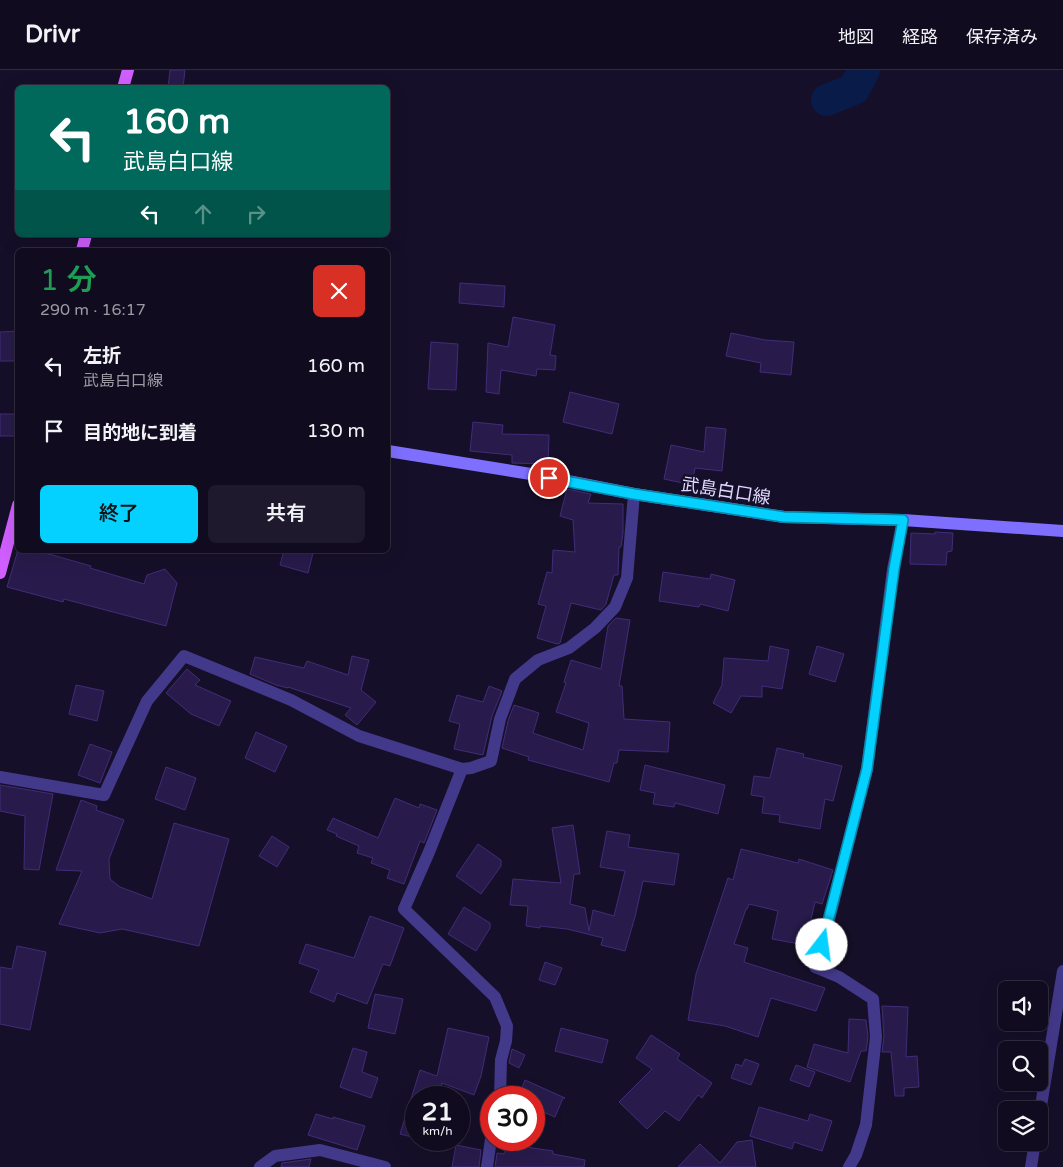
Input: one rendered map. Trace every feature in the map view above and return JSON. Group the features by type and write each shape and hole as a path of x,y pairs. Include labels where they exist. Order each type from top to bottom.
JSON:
{"main road":[{"path":"124,85 128,70"},
{"name":"武島白口線","path":"390,451 537,475 634,494 784,517 903,520 1063,531"},
{"path":"0,573 15,516"}],"street":[{"path":"0,777 104,794 147,701 184,656 291,700 359,736 462,769 471,768 491,760 500,719 515,679 538,660 569,648 595,628 615,607 627,578 634,494"},
{"path":"849,1167 856,1155 866,1125 876,1037 873,999 839,977 814,966 827,927 867,769 894,569 903,520"},
{"path":"462,769 404,909 495,997 507,1026 506,1041 501,1060 500,1086"},
{"path":"1042,1101 1063,971"},
{"path":"260,1167 276,1156 320,1150 385,1167"},
{"path":"486,1167 489,1151"},
{"path":"1031,1167 1034,1151"}],"building":[{"path":"170,70 185,70 183,85 168,85"},
{"path":"460,283 505,286 504,307 459,303"},
{"path":"513,317 555,325 550,355 556,356 555,370 537,369 536,376 501,370 499,394 486,392 488,343 508,347"},
{"path":"15,331 15,361 0,361 0,332"},
{"path":"731,333 765,340 794,342 791,375 760,372 761,363 726,356"},
{"path":"431,342 458,344 456,390 428,389"},
{"path":"570,392 619,404 612,434 563,422"},
{"path":"0,414 15,414 15,436 0,436"},
{"path":"473,422 503,425 502,434 549,435 548,464 512,463 512,455 470,451"},
{"path":"706,427 726,429 722,471 695,468 692,485 664,479 671,445 704,452"},
{"path":"567,489 591,494 588,503 623,504 623,533 621,547 619,547 618,575 614,575 606,604 601,610 571,603 560,643 557,644 537,638 546,606 538,604 547,572 552,573 553,550 575,552 573,520 560,516"},
{"path":"935,532 953,533 952,551 947,552 946,565 910,564 911,533 935,534"},
{"path":"17,553 46,553 144,584 147,575 165,569 177,583 166,626 64,599 63,602 7,587"},
{"path":"283,553 313,553 308,573 280,565"},
{"path":"663,572 710,579 711,574 735,580 728,611 700,604 699,607 659,601"},
{"path":"616,618 630,620 619,686 622,686 624,719 670,722 668,752 619,750 617,763 614,763 609,782 528,760 529,757 502,748 514,705 539,713 533,733 583,750 589,723 556,712 566,683 564,682 571,660 601,669 608,626"},
{"path":"770,646 789,650 782,689 762,686 762,697 741,696 731,713 713,703 722,685 724,658 768,661"},
{"path":"817,646 844,654 835,682 809,674"},
{"path":"352,656 369,660 361,690 376,702 357,725 345,715 351,708 288,687 276,685 250,674 255,657 304,668 307,661 348,675"},
{"path":"187,669 200,680 195,685 231,701 219,726 191,714 166,693"},
{"path":"76,685 104,691 97,721 69,714"},
{"path":"489,686 502,691 492,716 483,755 454,749 460,724 449,721 457,695 483,702"},
{"path":"256,732 287,746 275,772 245,758"},
{"path":"90,744 112,752 100,783 78,775"},
{"path":"777,748 804,754 803,757 842,766 833,801 825,799 820,829 779,822 780,815 762,813 764,797 751,795 754,776 770,778"},
{"path":"645,765 725,785 718,814 675,803 674,807 653,804 655,793 640,790"},
{"path":"166,767 196,778 185,810 155,799"},
{"path":"0,785 53,794 39,870 24,869 25,816 0,811"},
{"path":"395,798 419,808 420,804 437,810 424,843 420,841 404,884 387,878 390,870 371,863 373,858 357,853 359,846 327,830 333,818 378,838"},
{"path":"81,800 97,806 96,810 124,820 109,859 110,879 120,887 152,899 174,823 229,839 199,946 122,929 100,933 59,924 82,871 56,870"},
{"path":"573,825 580,874 574,874 570,904 585,908 589,931 593,910 614,916 625,871 600,867 607,831 630,835 628,847 679,854 674,885 643,881 625,951 601,945 603,938 567,929 526,926 528,906 510,905 513,879 561,883 552,828"},
{"path":"272,836 289,847 277,867 259,856"},
{"path":"478,844 501,860 501,866 481,894 456,876"},
{"path":"741,849 798,863 799,859 833,870 822,904 815,902 805,945 772,939 778,911 749,904 746,909 734,944 748,948 744,962 825,988 816,1011 771,998 758,1037 725,1026 688,1020 696,974 728,878 733,880"},
{"path":"464,907 490,923 490,928 476,951 448,934"},
{"path":"370,916 404,928 390,966 383,964 367,1004 337,993 334,1002 310,992 319,970 299,963 306,944 354,958"},
{"path":"17,946 46,952 30,1030 0,1024 0,967 12,969"},
{"path":"545,962 562,968 555,985 539,980"},
{"path":"375,994 403,999 395,1034 368,1028"},
{"path":"882,1006 908,1007 906,1057 917,1056 919,1087 904,1088 904,1096 895,1096 891,1052 882,1052 884,1036"},
{"path":"849,1019 866,1020 868,1037 866,1051 861,1051 850,1082 807,1067 814,1044 848,1053"},
{"path":"448,1028 489,1037 481,1076 474,1095 470,1094 470,1086 450,1086 442,1083 441,1086 415,1086 420,1070 437,1076"},
{"path":"561,1028 608,1040 602,1063 555,1051"},
{"path":"651,1035 680,1054 677,1059 712,1083 702,1098 698,1095 679,1121 665,1111 647,1129 619,1102 652,1069 636,1058"},
{"path":"353,1048 367,1052 362,1072 378,1078 371,1098 340,1087"},
{"path":"512,1049 525,1055 519,1068 509,1063"},
{"path":"745,1059 759,1064 751,1085 731,1078 736,1064 742,1066"},
{"path":"796,1065 815,1072 809,1087 790,1080"},
{"path":"525,1080 538,1086 523,1086"},
{"path":"545,1089 565,1098 563,1098 555,1117 545,1113"},
{"path":"759,1107 808,1121 810,1114 832,1121 822,1151 794,1142 792,1149 750,1136"},
{"path":"316,1114 365,1126 357,1150 308,1135"},
{"path":"405,1118 405,1135 400,1134"},
{"path":"752,1140 756,1167 678,1167 700,1144 720,1163 737,1142"},
{"path":"470,1148 481,1151 479,1167 452,1167 455,1151 470,1151"},
{"path":"545,1150 553,1151 553,1154 585,1160 584,1167 495,1167 497,1153 504,1154 505,1151"},
{"path":"311,1159 309,1167 281,1167 282,1163"}],"waterway":[{"path":"827,100 854,89 864,70"}],"route":[{"path":"549,478 634,494 784,517 903,520 894,569 867,769 822,945"}]}
